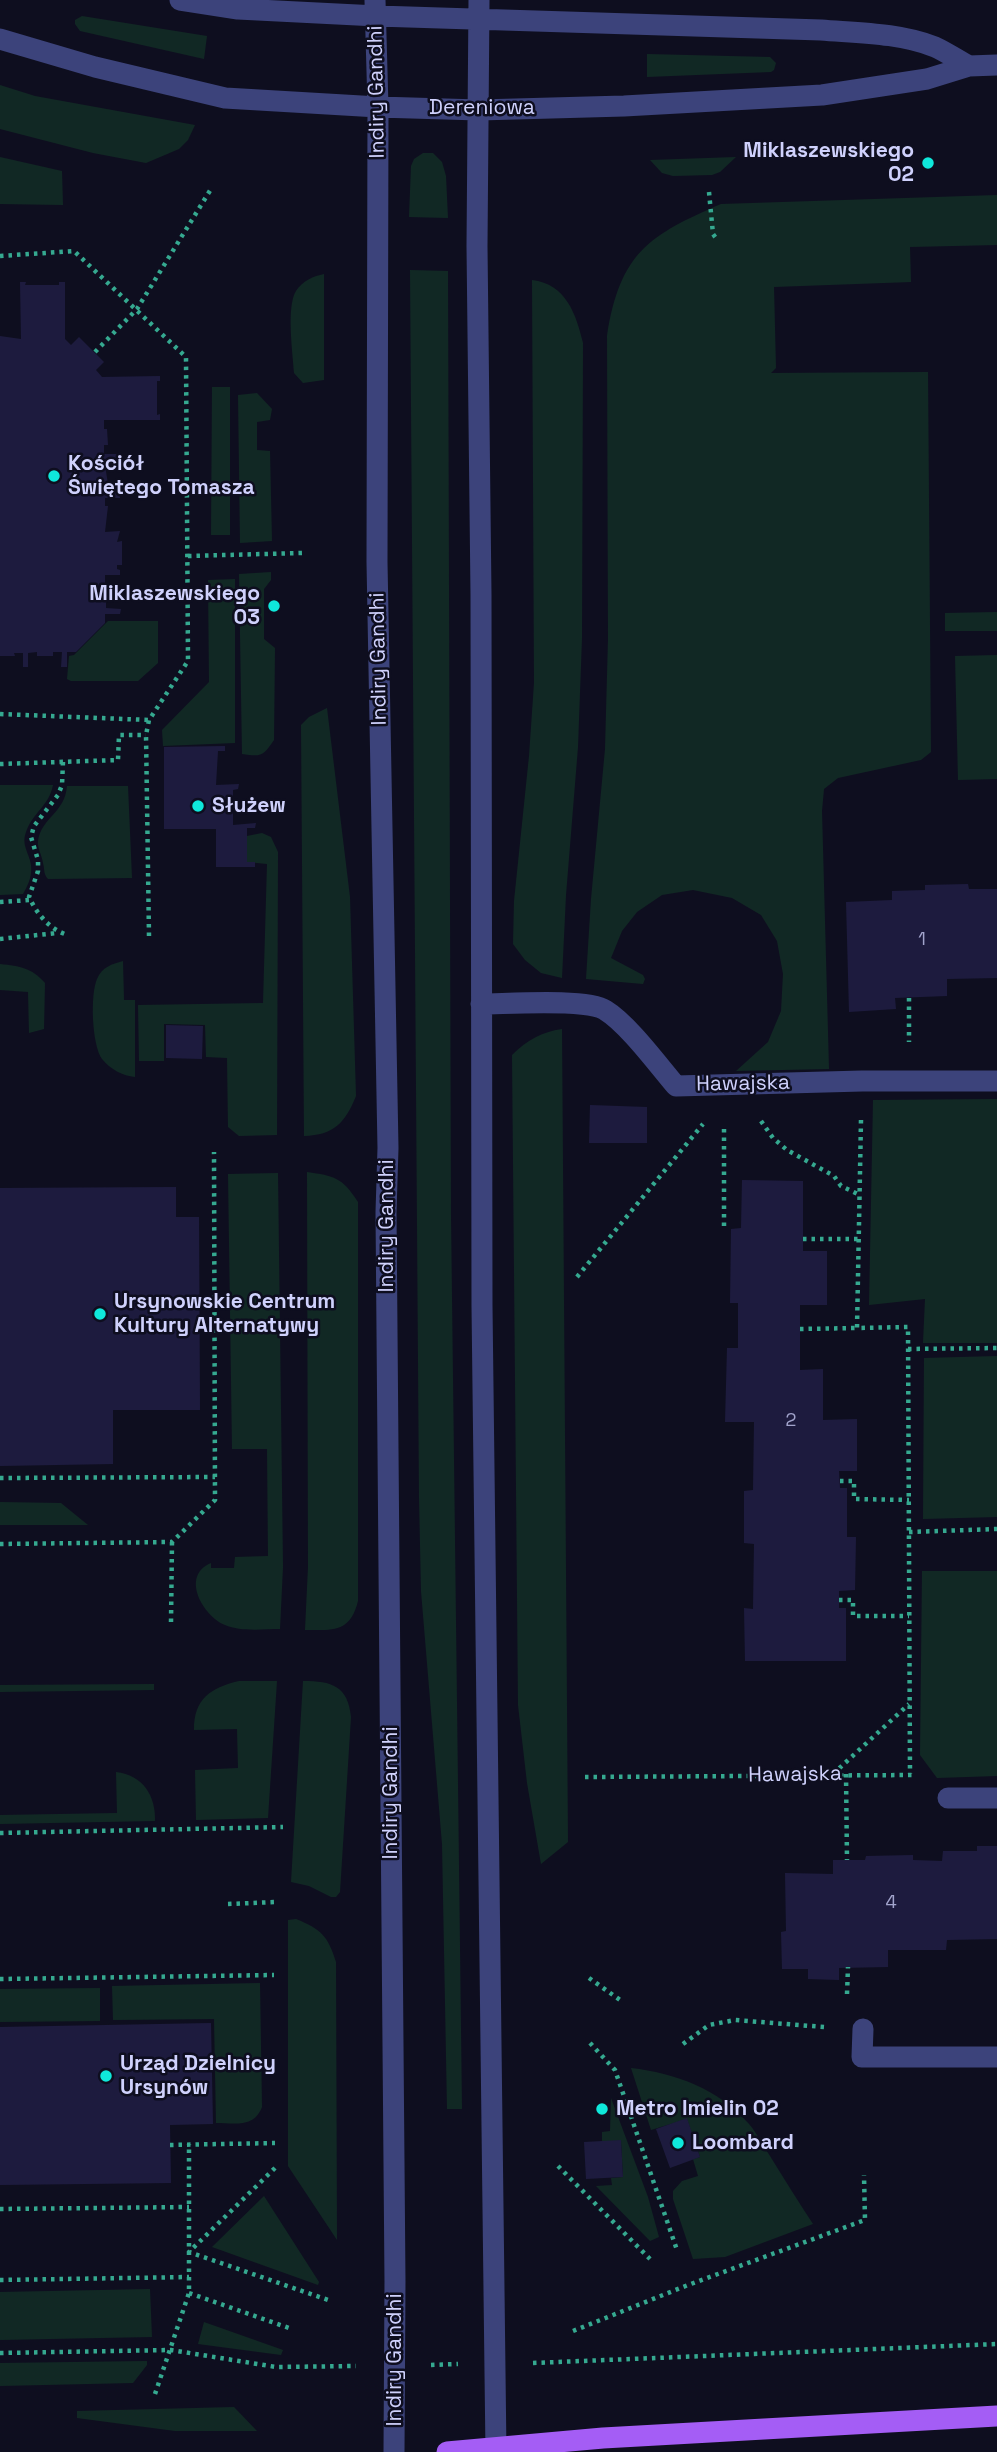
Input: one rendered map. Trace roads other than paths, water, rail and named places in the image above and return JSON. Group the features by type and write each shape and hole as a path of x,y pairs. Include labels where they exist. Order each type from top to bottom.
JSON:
{"main road":[{"path":"447,2452 496,2450 603,2438 997,2416"}],"street":[{"path":"180,0 238,9 479,10 881,35 919,42 969,66"},
{"name":"Indiry Gandhi","path":"376,8 377,562 388,1148 386,1294 395,2281 394,2452"},
{"path":"479,10 477,246 486,1772 493,2098 496,2450"},
{"name":"Dereniowa","path":"0,39 95,67 225,98 479,110 624,106 822,95 927,79 969,66 997,65"},
{"name":"Hawajska","path":"481,1004 575,1004 604,1009 634,1037 676,1086 862,1081 997,1081"},
{"path":"948,1798 997,1798"},
{"path":"863,2029 862,2057 997,2057"}],"place":[{"name":"Miklaszewskiego 02","path":"928,163"},
{"name":"Kościół Świętego Tomasza","path":"54,476"},
{"name":"Miklaszewskiego 03","path":"274,606"},
{"name":"Służew","path":"198,806"},
{"name":"Ursynowskie Centrum Kultury Alternatywy","path":"100,1314"},
{"name":"Urząd Dzielnicy Ursynów","path":"106,2076"},
{"name":"Metro Imielin 02","path":"602,2109"},
{"name":"Loombard","path":"678,2143"}]}
